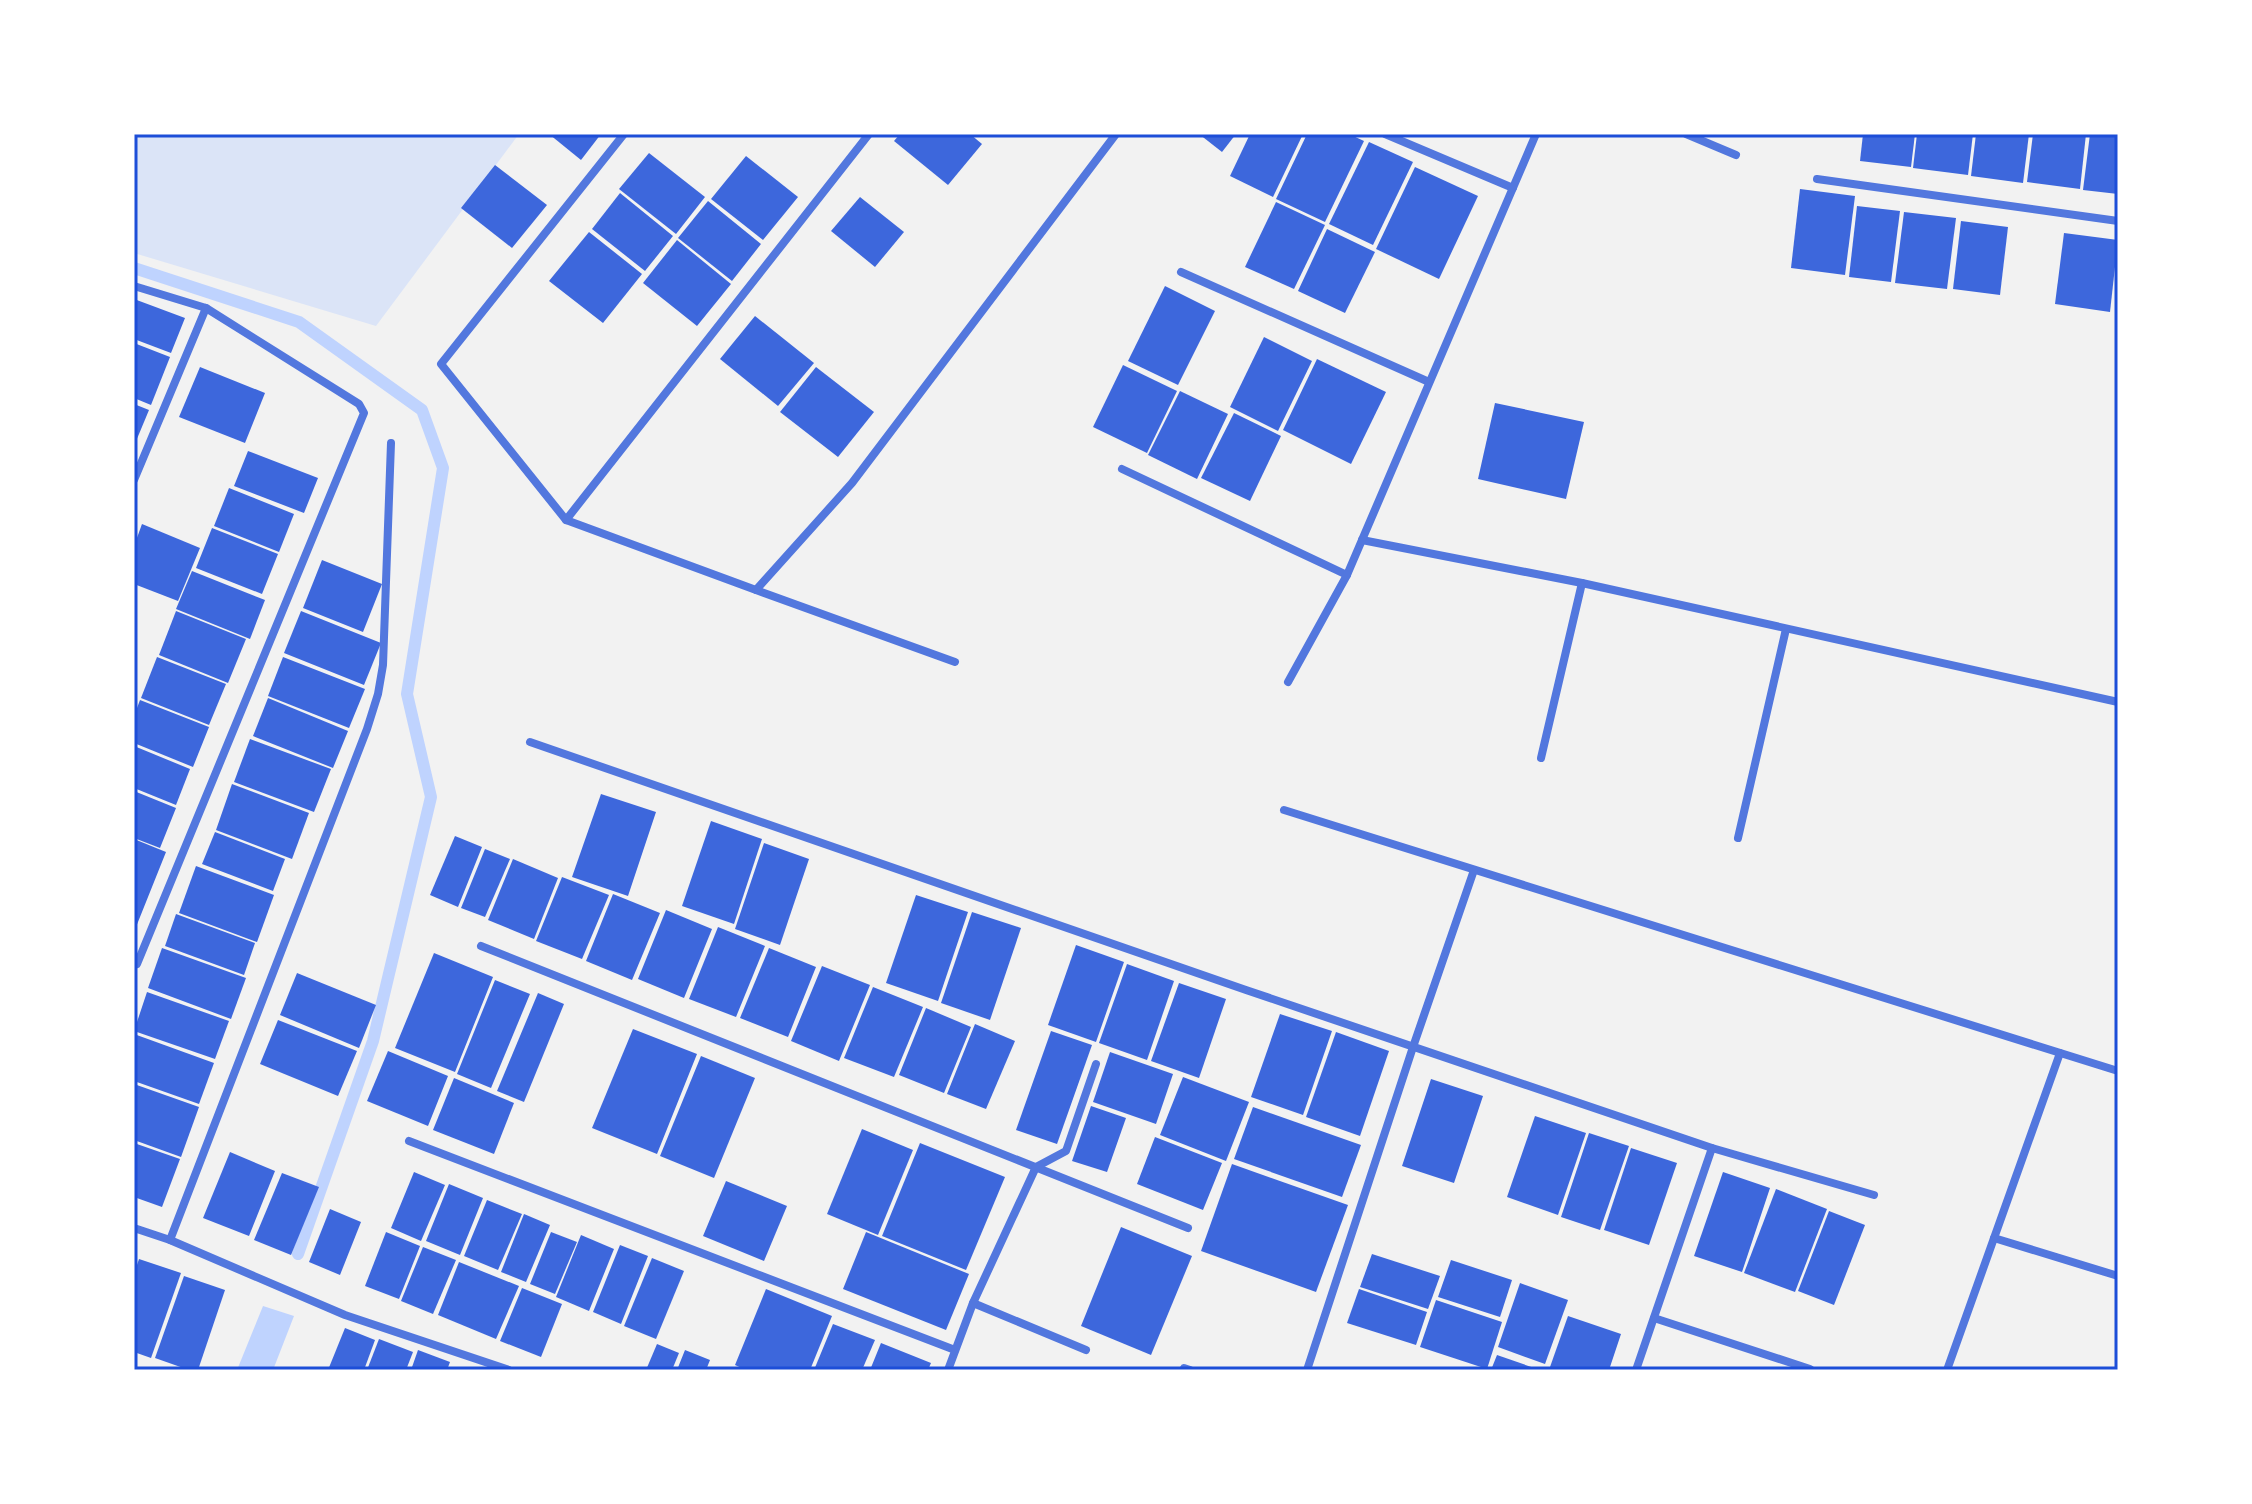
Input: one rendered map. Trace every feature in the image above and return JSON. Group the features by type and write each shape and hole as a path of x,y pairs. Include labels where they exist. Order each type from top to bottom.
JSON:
{"street":[{"path":"624,134 441,364 566,520 955,662"},
{"path":"566,520 869,134"},
{"path":"756,590 852,483 1116,134"},
{"path":"1385,134 1513,188"},
{"path":"1288,682 1347,575 1536,134"},
{"path":"1686,134 1736,155"},
{"path":"1817,179 2118,221"},
{"path":"1181,272 1429,382"},
{"path":"134,286 206,308 359,404 364,413 137,964"},
{"path":"134,480 206,308"},
{"path":"170,1240 378,694 383,665 391,443"},
{"path":"1122,469 1347,575"},
{"path":"1362,540 1582,583 2118,702"},
{"path":"1541,758 1582,583"},
{"path":"1738,838 1786,629"},
{"path":"530,742 1712,1148 1874,1195"},
{"path":"1284,810 2118,1071"},
{"path":"1307,1370 1474,870"},
{"path":"481,946 1188,1228"},
{"path":"1947,1370 2060,1053"},
{"path":"948,1370 973,1303 1036,1167 1066,1151 1096,1064"},
{"path":"409,1141 955,1350"},
{"path":"1636,1370 1712,1148"},
{"path":"134,1228 170,1240 345,1315 509,1370"},
{"path":"1994,1238 2118,1276"},
{"path":"973,1303 1086,1350"},
{"path":"1654,1318 1810,1369"}],"shaded area":[{"path":"134,134 519,134 376,326 134,253"}],"water":[{"path":"263,1306 294,1316 273,1370 237,1370"}],"building":[{"path":"549,134 601,134 581,160"},
{"path":"900,134 970,134 982,144 948,185 894,141"},
{"path":"1199,134 1236,134 1222,152"},
{"path":"1250,134 1303,134 1273,197 1230,176"},
{"path":"1307,134 1349,134 1364,141 1325,222 1276,199"},
{"path":"1863,134 1915,134 1911,167 1860,161"},
{"path":"1917,134 1973,134 1968,175 1913,168"},
{"path":"1976,134 2029,134 2023,183 1971,176"},
{"path":"2033,134 2086,134 2080,189 2027,182"},
{"path":"2090,134 2118,134 2118,194 2083,190"},
{"path":"1369,142 1413,162 1373,245 1329,224"},
{"path":"649,153 705,197 676,234 619,189"},
{"path":"746,156 798,197 763,240 711,199"},
{"path":"495,165 547,205 512,248 461,208"},
{"path":"1415,167 1478,196 1439,279 1376,249"},
{"path":"1800,189 1855,196 1845,275 1791,268"},
{"path":"620,193 673,236 645,271 592,229"},
{"path":"860,197 904,232 875,267 831,231"},
{"path":"708,201 761,244 732,281 678,238"},
{"path":"1276,202 1325,225 1294,289 1245,267"},
{"path":"1857,206 1900,211 1891,282 1849,277"},
{"path":"1904,212 1956,218 1947,289 1895,283"},
{"path":"1961,221 2008,227 2000,295 1953,289"},
{"path":"1327,229 1375,252 1345,313 1298,291"},
{"path":"589,232 642,274 603,323 549,281"},
{"path":"2064,233 2118,240 2110,312 2055,304"},
{"path":"677,240 731,284 697,326 643,283"},
{"path":"1165,286 1215,311 1178,385 1128,361"},
{"path":"134,299 185,318 171,353 134,339"},
{"path":"755,316 814,363 778,406 720,359"},
{"path":"1264,337 1312,361 1278,431 1230,407"},
{"path":"134,343 170,357 151,405 134,398"},
{"path":"1317,359 1386,392 1351,464 1283,430"},
{"path":"1123,365 1177,391 1147,453 1093,427"},
{"path":"200,367 265,393 245,443 179,417"},
{"path":"816,367 874,412 838,457 780,412"},
{"path":"1180,391 1228,414 1197,479 1148,455"},
{"path":"1495,403 1584,422 1566,499 1478,479"},
{"path":"134,404 149,410 134,446"},
{"path":"1234,413 1281,436 1250,501 1201,478"},
{"path":"248,451 318,478 304,513 234,486"},
{"path":"229,488 294,514 279,552 214,526"},
{"path":"142,524 200,548 178,601 134,584 134,546"},
{"path":"212,528 278,554 262,594 196,568"},
{"path":"322,560 382,584 363,632 303,608"},
{"path":"192,571 265,600 250,639 176,609"},
{"path":"176,611 246,639 228,683 159,655"},
{"path":"301,611 381,643 364,685 284,653"},
{"path":"157,657 226,684 209,725 141,698"},
{"path":"283,657 365,689 349,728 268,696"},
{"path":"268,698 348,731 333,768 253,736"},
{"path":"140,700 209,727 193,767 134,743 134,716"},
{"path":"250,739 331,769 314,812 234,782"},
{"path":"134,746 190,769 176,805 134,788"},
{"path":"232,784 309,813 292,859 216,830"},
{"path":"134,791 176,808 160,848 134,838"},
{"path":"601,794 656,812 628,896 572,877"},
{"path":"711,821 762,839 734,924 682,906"},
{"path":"215,832 285,859 273,891 202,864"},
{"path":"455,836 482,847 458,907 430,895"},
{"path":"134,839 166,852 134,932"},
{"path":"764,843 809,859 780,945 735,929"},
{"path":"485,849 510,859 485,917 461,908"},
{"path":"513,859 558,878 534,939 488,920"},
{"path":"196,866 274,895 257,942 179,913"},
{"path":"562,877 609,895 582,959 536,941"},
{"path":"613,894 660,913 632,980 586,961"},
{"path":"916,895 968,912 938,1001 886,983"},
{"path":"666,910 712,929 684,998 638,979"},
{"path":"972,912 1021,928 990,1020 941,1003"},
{"path":"176,914 255,943 244,975 165,946"},
{"path":"718,927 765,946 736,1017 689,999"},
{"path":"1076,945 1124,962 1096,1042 1048,1025"},
{"path":"162,948 246,978 231,1019 148,988"},
{"path":"769,948 816,967 788,1037 740,1018"},
{"path":"434,953 493,977 455,1072 395,1048"},
{"path":"1127,964 1174,981 1147,1060 1099,1043"},
{"path":"822,966 870,985 839,1061 791,1041"},
{"path":"297,973 376,1005 359,1048 280,1015"},
{"path":"495,980 530,994 491,1088 457,1074"},
{"path":"1179,983 1226,999 1199,1078 1151,1061"},
{"path":"873,987 923,1007 894,1077 844,1058"},
{"path":"147,992 229,1021 215,1059 134,1031"},
{"path":"538,993 564,1004 524,1102 497,1091"},
{"path":"926,1008 971,1027 944,1093 899,1075"},
{"path":"1280,1014 1332,1031 1303,1115 1251,1097"},
{"path":"278,1020 357,1051 338,1096 260,1064"},
{"path":"975,1024 1015,1041 986,1109 947,1094"},
{"path":"633,1029 697,1054 657,1154 592,1128"},
{"path":"1051,1031 1092,1045 1057,1144 1016,1130"},
{"path":"1336,1032 1389,1051 1360,1136 1306,1117"},
{"path":"134,1034 214,1063 199,1104 134,1081"},
{"path":"388,1051 448,1076 428,1126 367,1101"},
{"path":"1110,1052 1173,1074 1156,1124 1093,1102"},
{"path":"701,1056 755,1078 714,1178 660,1156"},
{"path":"1183,1077 1249,1102 1226,1161 1160,1135"},
{"path":"454,1078 514,1103 494,1154 433,1130"},
{"path":"1431,1079 1483,1096 1454,1183 1402,1166"},
{"path":"134,1084 199,1107 181,1157 134,1140"},
{"path":"1091,1106 1126,1118 1107,1172 1072,1161"},
{"path":"1253,1107 1361,1145 1342,1197 1234,1159"},
{"path":"1535,1116 1586,1133 1558,1215 1507,1197"},
{"path":"862,1129 913,1150 878,1235 827,1214"},
{"path":"1589,1133 1629,1146 1600,1230 1561,1217"},
{"path":"1155,1137 1222,1163 1203,1210 1137,1184"},
{"path":"134,1143 180,1159 162,1207 134,1197"},
{"path":"920,1143 1005,1177 966,1270 882,1236"},
{"path":"1631,1148 1677,1163 1649,1245 1604,1230"},
{"path":"230,1152 275,1171 249,1236 203,1218"},
{"path":"1232,1164 1348,1205 1316,1292 1201,1251"},
{"path":"414,1172 445,1185 421,1241 391,1228"},
{"path":"1723,1172 1770,1188 1742,1272 1694,1256"},
{"path":"282,1173 319,1187 291,1255 254,1240"},
{"path":"726,1181 787,1206 764,1261 703,1236"},
{"path":"449,1184 483,1198 460,1255 426,1241"},
{"path":"1776,1189 1827,1209 1795,1292 1744,1273"},
{"path":"487,1200 522,1214 498,1270 464,1256"},
{"path":"330,1209 361,1222 340,1275 309,1262"},
{"path":"1829,1211 1865,1225 1834,1305 1798,1291"},
{"path":"524,1214 550,1225 526,1282 501,1272"},
{"path":"1121,1227 1192,1256 1151,1355 1081,1326"},
{"path":"386,1232 420,1246 399,1299 365,1286"},
{"path":"551,1232 577,1242 555,1294 530,1284"},
{"path":"866,1232 969,1274 946,1330 843,1289"},
{"path":"581,1235 614,1249 589,1311 556,1297"},
{"path":"620,1245 648,1256 621,1324 593,1312"},
{"path":"423,1247 456,1260 433,1314 401,1301"},
{"path":"1372,1254 1440,1276 1428,1309 1360,1287"},
{"path":"652,1258 684,1271 656,1339 624,1326"},
{"path":"139,1259 181,1273 151,1358 134,1352 134,1274"},
{"path":"1451,1260 1512,1280 1500,1317 1438,1297"},
{"path":"459,1262 519,1286 496,1339 438,1315"},
{"path":"184,1276 225,1290 198,1370 189,1370 155,1358"},
{"path":"1520,1283 1568,1300 1545,1364 1498,1347"},
{"path":"522,1288 562,1304 541,1357 500,1341"},
{"path":"766,1289 832,1316 810,1370 746,1370 735,1365"},
{"path":"1359,1289 1427,1312 1416,1345 1347,1323"},
{"path":"1436,1300 1502,1322 1487,1369 1420,1347"},
{"path":"1568,1316 1621,1334 1609,1370 1558,1370 1550,1367"},
{"path":"833,1324 875,1340 862,1370 814,1370"},
{"path":"345,1328 375,1340 364,1370 328,1370"},
{"path":"379,1339 413,1352 406,1370 367,1370"},
{"path":"881,1343 931,1363 928,1370 870,1370"},
{"path":"657,1344 679,1353 672,1370 646,1370"},
{"path":"418,1350 450,1362 447,1370 411,1370"},
{"path":"685,1350 710,1360 706,1370 677,1370"},
{"path":"1497,1355 1540,1370 1491,1370"}],"waterway":[{"path":"134,268 299,322 422,410 443,468 407,694 431,797 373,1041 298,1254"}]}
